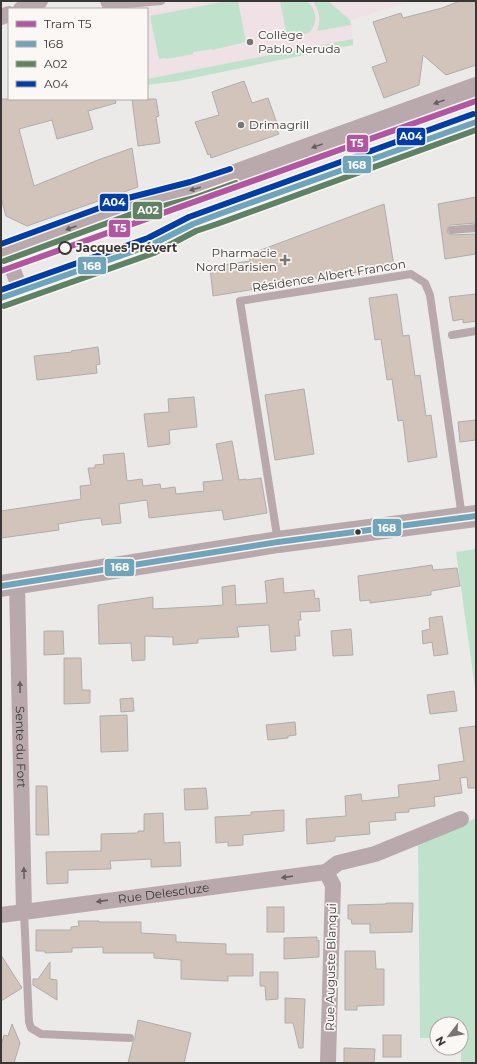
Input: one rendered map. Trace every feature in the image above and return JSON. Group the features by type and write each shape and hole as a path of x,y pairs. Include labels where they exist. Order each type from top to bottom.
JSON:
{"main road":[{"path":"2,250 127,207 205,186 476,88"},
{"path":"1,298 151,244 193,224 214,216 476,122"}],"street":[{"path":"23,8 40,1"},
{"path":"2,250 21,291"},
{"path":"9,584 278,542 469,517"},
{"name":"Sente du Fort","path":"9,584 24,912"},
{"path":"326,872 338,863 375,854 461,819"},
{"name":"Rue Delescluze","path":"1,915 326,872"},
{"name":"Rue Auguste Blanqui","path":"326,872 333,884 328,1063"}],"lane":[{"path":"104,1 106,6 161,1"},
{"path":"452,230 476,228"},
{"name":"Résidence Albert Francon","path":"278,542 240,301 411,274 425,283 430,294 469,517"},
{"path":"452,335 476,331"},
{"path":"24,912 29,1022 32,1028 41,1034 130,1038"}],"shaded area":[{"name":"Collège Pablo Neruda","path":"185,1 412,1 351,20 353,45 178,81 148,85 148,8 122,8"}],"green space":[{"path":"227,1 238,1 246,42 213,50 193,52 193,54 159,59 150,16"},
{"path":"280,1 305,1 309,3 315,16 312,30 308,33 287,37"},
{"path":"313,1 328,1 350,20 351,25 317,31 319,27 319,16"},
{"path":"353,39 353,45 178,81 148,85 148,79"},
{"path":"476,549 476,695 456,552"},
{"path":"476,818 476,1063 461,1063 461,1056 469,1056 469,1016 429,1016 429,1038 420,1038 418,843"}],"building":[{"path":"460,1 476,1 476,65 446,75 423,55 419,85 384,98 372,67 387,62 373,22 401,13 403,18 442,8"},
{"path":"244,81 252,103 268,98 279,129 277,130 279,134 211,158 210,154 208,155 195,122 219,115 212,92"},
{"path":"1,99 115,100 116,103 88,111 93,129 57,139 52,120 19,129 34,186 132,148 138,187 27,226 6,216 1,198"},
{"path":"156,99 159,116 156,117 160,143 138,146 132,100"},
{"path":"476,197 476,223 451,225 447,230 448,233 452,235 476,234 476,254 445,259 438,204"},
{"path":"384,204 394,266 213,296 210,267 250,261 250,254"},
{"path":"397,294 403,336 409,335 415,376 420,375 426,416 431,415 437,457 408,462 403,420 398,421 392,379 387,380 381,339 375,340 369,298"},
{"path":"476,294 476,321 463,323 463,319 453,321 449,297"},
{"path":"98,347 100,364 96,365 97,373 37,380 34,356 72,352 71,351"},
{"path":"304,389 314,454 275,460 265,395"},
{"path":"194,397 197,427 169,430 170,444 148,447 144,414 169,412 168,399"},
{"path":"476,420 476,440 460,442 458,422"},
{"path":"232,441 239,480 261,478 267,513 224,520 222,510 149,518 147,500 119,504 121,523 102,525 101,518 83,520 58,524 59,530 1,538 1,511 81,499 80,486 91,485 88,468 95,468 95,465 104,464 103,455 124,453 127,481 142,479 143,486 160,484 161,489 175,487 176,494 204,491 203,482 223,480 216,444"},
{"path":"432,565 433,570 457,568 460,586 431,591 431,595 370,603 370,600 360,601 358,576"},
{"path":"283,578 284,593 314,590 315,599 319,598 320,611 300,612 301,620 298,620 300,636 295,636 296,650 271,652 269,625 237,627 239,637 198,639 198,643 173,645 173,637 145,636 145,660 132,661 131,643 99,644 98,605 153,597 153,609 223,605 222,587 235,585 236,605 267,603 265,581"},
{"path":"442,616 448,654 434,656 432,642 423,644 422,631 430,629 429,618"},
{"path":"351,629 353,655 333,656 331,631"},
{"path":"44,631 63,631 64,654 44,655"},
{"path":"64,658 81,658 82,690 90,690 90,703 64,704"},
{"path":"454,691 457,711 430,714 427,695"},
{"path":"133,698 134,711 121,712 120,699"},
{"path":"127,715 128,751 101,752 100,716"},
{"path":"295,722 296,735 288,736 288,738 268,740 266,725"},
{"path":"476,726 476,788 468,788 467,777 460,778 462,793 434,797 435,806 409,809 409,812 395,813 396,820 369,822 370,834 335,837 335,841 307,844 306,819 346,816 345,796 361,794 362,801 399,797 398,785 440,780 438,765 464,761 459,728"},
{"path":"36,786 47,786 49,835 36,835"},
{"path":"206,788 208,809 185,810 184,789"},
{"path":"284,810 284,831 243,835 243,845 228,846 228,842 216,843 215,817 251,815 251,812"},
{"path":"163,813 164,843 180,842 181,866 151,867 151,859 110,861 111,869 68,870 68,883 47,884 46,852 101,851 101,834 138,833 138,831 144,831 144,814"},
{"path":"413,903 412,932 370,933 370,924 352,924 351,919 348,919 348,905"},
{"path":"267,907 284,907 284,932 267,932"},
{"path":"78,921 141,922 141,933 176,935 176,942 226,944 226,954 253,954 253,976 228,976 228,981 181,979 181,960 154,958 154,953 103,953 103,947 72,948 72,952 45,953 45,951 36,951 36,930 71,930 71,927 79,926"},
{"path":"317,937 317,941 319,940 319,957 284,959 284,938"},
{"path":"345,951 375,951 376,969 384,969 384,1005 357,1006 357,1010 345,1010"},
{"path":"1,955 22,988 1,1001"},
{"path":"50,962 50,979 57,980 57,1000 33,985 33,979 38,979"},
{"path":"260,972 278,972 278,999 266,1000 265,986 260,986"},
{"path":"285,998 305,999 303,1048 299,1048 293,1023 285,1023"},
{"path":"138,1020 191,1033 184,1063 128,1063 135,1039"},
{"path":"12,1024 20,1043 14,1063 1,1063 1,1046 4,1035 8,1036"},
{"path":"383,1035 401,1035 401,1057 383,1057"},
{"path":"344,1048 375,1049 374,1063 344,1063"}],"tram line":[{"name":"T5","path":"1,271 476,101"}],"transit line":[{"name":"A04","path":"1,290 148,238 189,217 473,114"},
{"name":"168","path":"1,298 151,245 193,224 214,216 476,122"},
{"name":"A02","path":"4,306 154,253 196,231 476,130"},
{"name":"A04","path":"1,244 124,199 190,182 230,169"},
{"name":"A02","path":"4,261 129,215 194,198 236,183"},
{"name":"168","path":"1,586 278,542 476,516"}],"place":[{"name":"Collège Pablo Neruda","path":"250,42"},
{"name":"Drimagrill","path":"241,125"},
{"name":"Jacques Prévert","path":"65,248"},
{"name":"Pharmacie Nord Parisien","path":"285,260"}]}
